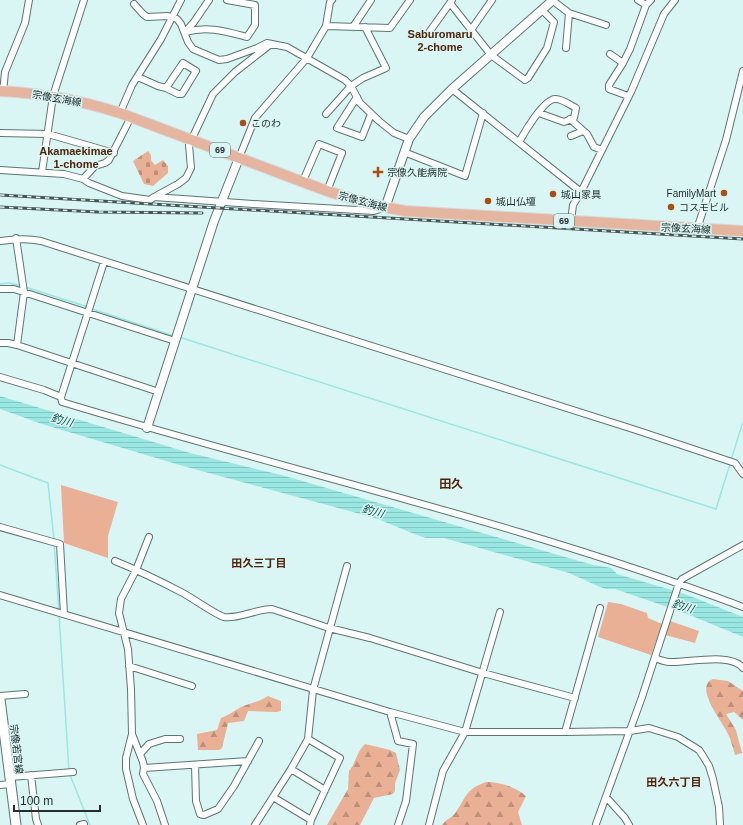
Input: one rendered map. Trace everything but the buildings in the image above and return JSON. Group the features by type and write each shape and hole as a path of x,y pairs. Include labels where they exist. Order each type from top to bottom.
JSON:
{"main road":[{"name":"宗像玄海線","path":"1,92 29,93 72,99 120,113 327,191 385,208 405,211 743,231"},
{"name":"宗像若宮線","path":"0,699 16,825"}],"street":[{"path":"1,92 5,72 25,23 29,0"},
{"path":"42,172 53,96 84,0"},
{"path":"120,113 132,85 173,17 181,0"},
{"path":"185,32 190,28 209,0"},
{"path":"185,32 197,29 218,29 247,36 255,25 255,5 227,0"},
{"path":"147,428 214,220 255,118 307,58 326,26 330,2 332,0"},
{"path":"353,27 371,0"},
{"path":"326,26 390,28 410,0"},
{"path":"471,30 492,0"},
{"path":"154,197 374,211 385,208 409,139 424,116 452,89 553,0 569,12 606,25"},
{"path":"628,96 609,89 609,85 630,49 649,3 638,0"},
{"path":"571,221 573,205 582,192 628,96 664,14 675,0"},
{"path":"430,31 451,1 491,55 525,80 528,78 547,48 554,22 542,10"},
{"path":"134,4 147,17 173,17 177,19 193,49 219,60 227,59 256,48 266,42 287,47 346,80 352,86 360,103 394,133 409,139"},
{"path":"566,48 569,12"},
{"path":"326,114 352,86 363,78 386,68 365,27"},
{"path":"0,170 64,174 83,179 89,183 122,196 150,200 186,178 191,168 189,145 213,94 235,72 271,44"},
{"path":"610,54 623,63"},
{"path":"138,77 178,94 182,94 196,71 183,63 166,88"},
{"path":"699,228 699,223 726,140 743,71"},
{"path":"452,89 582,192"},
{"path":"357,97 337,128 362,137 372,114"},
{"path":"519,142 535,116 539,112 551,100 555,98 576,108 574,118 564,122 539,112"},
{"path":"404,152 465,176 483,113"},
{"path":"83,179 95,166 109,160 131,117"},
{"path":"570,119 587,134 594,147 602,150"},
{"path":"571,136 583,131"},
{"path":"0,133 48,134 114,152"},
{"path":"303,181 319,144 342,153 327,191"},
{"path":"0,241 16,238 29,238 192,288 735,463 743,474"},
{"path":"16,238 24,292 17,345"},
{"path":"104,262 61,397 62,402 147,428 496,526 610,560 743,608"},
{"path":"0,289 14,289 175,341"},
{"path":"0,343 17,345 159,392"},
{"path":"0,377 44,390 61,397"},
{"path":"0,527 60,544 64,614"},
{"path":"143,825 133,799 126,769 126,758 132,734 129,666 128,649 119,613 121,599 136,570 149,537"},
{"path":"596,824 630,731 667,619 682,579 743,545"},
{"path":"114,562 136,570 182,592 223,616 236,617 262,609 272,609 329,628 370,638 483,673 575,698"},
{"path":"255,825 291,770 308,739 312,690 347,566"},
{"path":"0,595 312,690 465,732 630,731 649,728 678,737 699,750 703,756 713,779 719,807 720,825"},
{"path":"565,732 600,608"},
{"path":"429,825 443,771 465,732 500,612"},
{"path":"655,658 669,662 708,660 733,661 743,668"},
{"path":"129,666 192,686"},
{"path":"0,696 25,694"},
{"path":"390,712 398,741 413,744 406,801 398,825"},
{"path":"132,734 143,762 143,774 157,801 165,825"},
{"path":"140,754 149,744 165,739 180,739"},
{"path":"273,797 310,823 340,758 308,739"},
{"path":"195,765 196,801 200,814 204,815 218,809 259,741"},
{"path":"144,768 248,761"},
{"path":"291,770 325,790"},
{"path":"0,785 10,780 32,775 73,772"},
{"path":"32,775 36,819 38,825"},
{"path":"606,797 625,818 629,825"}],"green space":[{"path":"148,151 151,155 151,160 155,165 163,160 168,166 168,173 153,186 144,184 133,161"},
{"path":"61,485 118,502 108,536 108,558 64,543"},
{"path":"608,602 621,604 647,613 648,618 662,624 651,655 598,637"},
{"path":"670,621 699,631 695,643 665,635"},
{"path":"713,679 728,681 743,691 743,720 734,712 726,714 736,730 742,753 735,755 728,734 711,705 706,689 708,683"},
{"path":"268,696 281,701 281,711 248,711 244,721 228,723 222,748 219,750 198,750 197,734 217,730 221,718 241,707"},
{"path":"365,744 390,750 396,753 400,770 395,783 395,791 393,794 374,798 360,825 327,825 348,789 349,771"},
{"path":"486,782 508,786 526,796 518,812 522,825 442,825 454,814 470,791"}],"water":[{"name":"釣川","path":"0,396 190,453 285,476 593,565 611,568 617,574 685,594 743,617 743,637 682,612 615,589 600,587 569,573 444,538 426,538 375,518 183,466 42,424 0,409"}],"waterway":[{"path":"0,284 9,283 22,286"},
{"path":"25,287 88,307"},
{"path":"92,309 174,336"},
{"path":"179,337 716,509 730,464"},
{"path":"731,460 743,422"},
{"path":"0,465 48,483 54,540"},
{"path":"54,543 59,611"},
{"path":"59,615 69,771"},
{"path":"70,775 90,825"}],"railway":[{"path":"0,195 743,239"},
{"path":"0,207 98,212 202,213"}],"place":[{"name":"このわ","path":"243,123"},
{"name":"宗像久能病院","path":"378,172"},
{"name":"FamilyMart","path":"724,193"},
{"name":"城山家具","path":"553,194"},
{"name":"城山仏壇","path":"488,201"},
{"name":"コスモビル","path":"671,207"}],"district":[{"name":"Saburomaru 2-chome","path":"440,40"},
{"name":"Akamaekimae 1-chome","path":"76,157"},
{"name":"田久","path":"451,484"},
{"name":"田久三丁目","path":"259,563"},
{"name":"田久六丁目","path":"674,782"}]}
